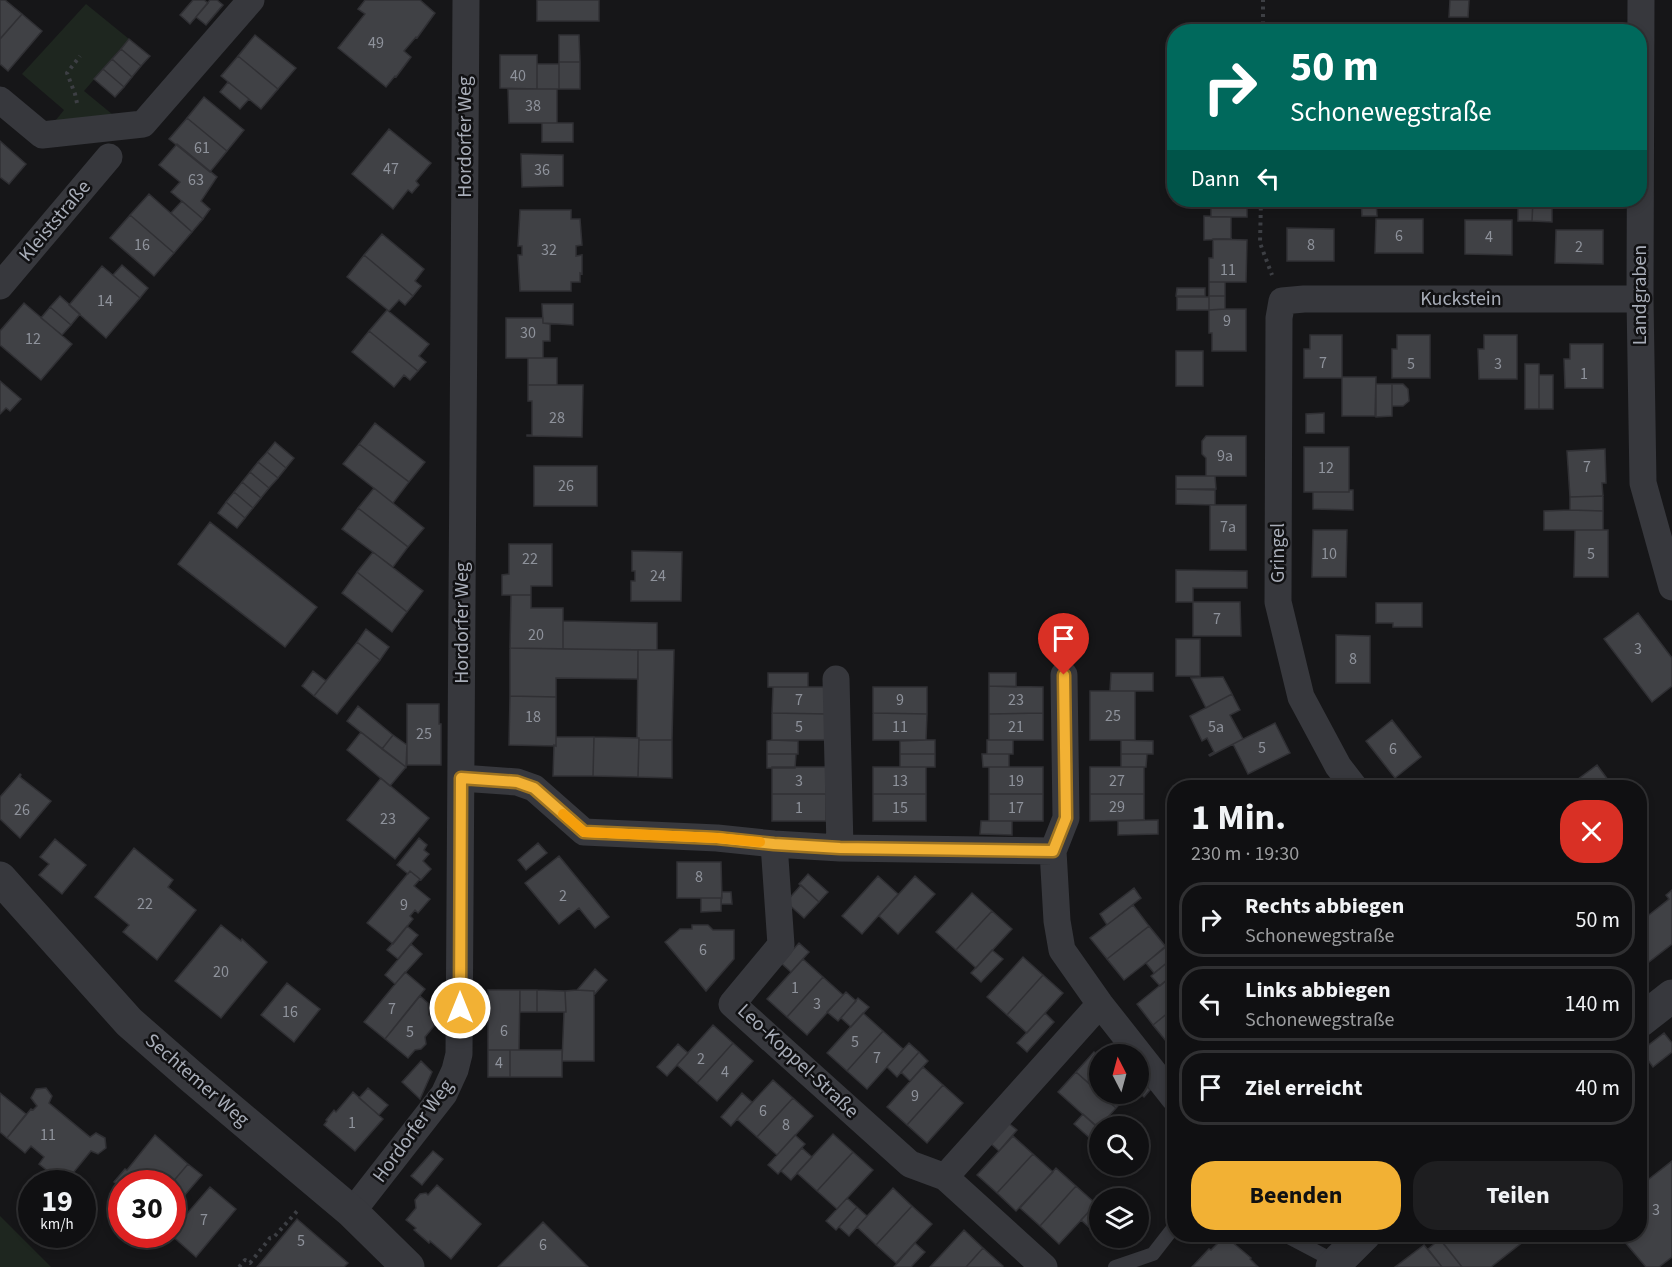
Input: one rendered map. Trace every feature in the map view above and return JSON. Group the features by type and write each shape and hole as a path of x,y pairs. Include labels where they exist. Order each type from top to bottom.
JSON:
{"street":[{"path":"0,100 42,135 143,124 251,0"},
{"name":"Hordorfer Weg","path":"352,1212 444,1094 455,1070 459,1054 466,0"},
{"name":"Landgraben","path":"1641,0 1641,24"},
{"name":"Kleiststraße","path":"0,286 110,157"},
{"name":"Landgraben","path":"1640,207 1643,483 1672,587"},
{"name":"Kuckstein","path":"1282,301 1304,298 1640,299"},
{"name":"Gringel","path":"1282,301 1279,318 1278,602 1301,697 1338,766 1348,780"},
{"path":"1064,675 1066,818 1053,851 1057,921 1062,950 1100,1004 1167,1089"},
{"path":"836,679 840,848"},
{"path":"461,778 517,782 534,788 584,832 717,838 840,848 1053,851"},
{"name":"Leo-Koppel-Straße","path":"774,844 782,945 732,1004 910,1164 945,1177 1044,1267"},
{"name":"Sechtemer Weg","path":"0,878 129,1022 352,1212 408,1267"},
{"path":"1647,1016 1672,996"},
{"path":"945,1177 1100,1004"}],"lane":[{"path":"1115,1267 1153,1254 1167,1236"},
{"path":"1320,1242 1347,1248"}],"path":[{"path":"1263,0 1263,24"},
{"path":"80,56 67,73 75,94 81,131"},
{"path":"1261,207 1260,243 1282,301"},
{"path":"239,1267 245,1260 250,1263 270,1238 274,1238 320,1185"}],"shaded area":[{"path":"86,4 129,39 84,91 118,119 51,126 64,110 22,74"},
{"path":"0,1216 18,1234 18,1248 32,1248 51,1267 0,1267"}],"building":[{"path":"0,0 5,0 22,14 0,39"},
{"path":"193,0 204,0 208,3 190,24 180,15"},
{"path":"210,0 217,0 223,5 206,25 196,17"},
{"path":"365,0 420,0 435,13 417,38 404,51 411,57 386,87 338,48 365,14 358,9"},
{"path":"537,0 599,0 599,21 537,21"},
{"path":"1450,0 1469,0 1468,17 1449,17"},
{"path":"22,14 42,31 8,71 0,64 0,39"},
{"path":"255,35 296,68 278,89 238,56"},
{"path":"559,35 579,35 580,62 559,62"},
{"path":"129,39 150,56 141,66 121,49"},
{"path":"121,49 141,66 132,77 112,59"},
{"path":"500,55 537,55 537,89 500,88"},
{"path":"238,56 278,89 261,109 221,76"},
{"path":"112,59 132,77 124,87 103,69"},
{"path":"559,62 580,62 580,89 559,89"},
{"path":"537,64 559,64 559,89 537,89"},
{"path":"103,69 124,87 115,97 94,79"},
{"path":"228,82 249,99 240,109 220,92"},
{"path":"508,89 557,89 557,123 509,123"},
{"path":"204,97 244,130 227,151 187,118"},
{"path":"187,118 227,151 210,172 169,139"},
{"path":"542,123 573,123 573,142 542,142"},
{"path":"389,129 431,163 416,181 419,185 412,193 408,190 393,209 352,174"},
{"path":"0,141 26,164 9,184 0,177"},
{"path":"177,144 217,177 201,201 210,209 203,219 171,192 180,182 159,165"},
{"path":"521,154 563,155 563,186 522,187"},
{"path":"149,194 192,232 174,253 130,215"},
{"path":"182,201 203,219 192,232 171,213"},
{"path":"1211,207 1247,207 1247,217 1211,217"},
{"path":"1361,207 1376,207 1377,216 1362,216"},
{"path":"1518,207 1533,207 1532,221 1518,221"},
{"path":"1533,207 1552,207 1552,222 1532,221"},
{"path":"520,210 571,210 571,219 580,219 582,245 576,246 576,256 582,255 582,274 580,273 580,282 571,282 571,291 520,291 518,255 522,255 522,246 518,246"},
{"path":"130,215 174,253 154,276 110,238"},
{"path":"1204,216 1231,217 1231,239 1204,240"},
{"path":"1376,219 1423,219 1423,253 1375,253"},
{"path":"1465,220 1512,220 1512,255 1465,254"},
{"path":"1287,228 1334,229 1334,261 1287,261"},
{"path":"1556,230 1603,230 1603,264 1555,263"},
{"path":"382,234 424,269 415,281 421,286 413,296 364,255"},
{"path":"1213,239 1247,240 1246,282 1209,282 1209,258 1213,258"},
{"path":"364,255 413,296 405,305 399,300 389,311 347,277"},
{"path":"122,265 148,288 140,298 113,275"},
{"path":"102,266 140,298 106,338 69,305"},
{"path":"1209,282 1225,282 1225,296 1209,296"},
{"path":"1177,288 1205,288 1205,296 1176,296"},
{"path":"60,296 80,314 71,325 50,307"},
{"path":"1209,296 1225,296 1225,309 1209,310"},
{"path":"1177,297 1209,297 1209,310 1177,310"},
{"path":"24,303 72,344 41,380 0,345 0,331"},
{"path":"542,304 573,304 573,325 543,323"},
{"path":"50,307 71,325 62,335 41,318"},
{"path":"1246,309 1246,351 1212,351 1209,310"},
{"path":"387,310 429,344 419,356 426,362 418,371 369,331"},
{"path":"506,318 543,318 543,323 550,324 550,341 543,341 543,358 506,358"},
{"path":"369,331 418,371 410,380 404,375 394,387 352,352"},
{"path":"1310,335 1342,335 1342,378 1304,378 1304,349 1310,349"},
{"path":"1397,335 1430,335 1430,378 1392,378 1392,349 1397,349"},
{"path":"1484,335 1517,335 1517,379 1479,379 1478,349 1484,349"},
{"path":"1570,344 1603,344 1603,388 1565,388 1564,359 1570,359"},
{"path":"1176,351 1203,351 1203,386 1176,386"},
{"path":"528,358 557,358 557,385 528,385"},
{"path":"1525,364 1539,364 1539,409 1525,409"},
{"path":"1539,375 1553,375 1553,409 1539,409"},
{"path":"1342,377 1376,377 1375,416 1342,416"},
{"path":"0,381 21,399 10,411 6,408 0,414"},
{"path":"1376,384 1392,384 1392,416 1376,417"},
{"path":"1392,384 1403,384 1408,389 1409,401 1403,406 1392,406"},
{"path":"528,385 583,385 582,437 527,436 532,435 532,401 528,401"},
{"path":"1324,413 1324,433 1306,433 1306,414"},
{"path":"375,423 425,462 409,482 359,444"},
{"path":"1206,436 1246,436 1246,476 1206,476 1206,458 1202,454 1202,441"},
{"path":"275,442 294,458 286,468 267,452"},
{"path":"359,444 409,482 393,503 343,464"},
{"path":"1304,447 1349,447 1349,492 1304,492"},
{"path":"1605,449 1606,483 1602,483 1603,496 1570,497 1567,451"},
{"path":"267,452 286,468 278,478 258,462"},
{"path":"258,462 278,478 269,488 250,472"},
{"path":"534,466 597,466 597,506 534,506"},
{"path":"250,472 269,488 261,498 242,482"},
{"path":"1176,476 1215,476 1216,489 1176,489"},
{"path":"242,482 261,498 253,508 234,492"},
{"path":"374,488 424,528 408,547 358,508"},
{"path":"1176,489 1215,490 1215,505 1176,504"},
{"path":"1353,490 1353,510 1313,509 1313,492 1349,492"},
{"path":"234,492 253,508 245,518 226,502"},
{"path":"1603,496 1603,511 1570,510 1570,497"},
{"path":"226,502 245,518 237,528 218,513"},
{"path":"1210,505 1246,505 1246,550 1210,550"},
{"path":"358,508 408,547 393,567 342,529"},
{"path":"1544,511 1603,511 1603,530 1544,530"},
{"path":"210,522 317,607 285,647 178,564"},
{"path":"1313,530 1347,530 1346,577 1312,577"},
{"path":"1575,530 1608,530 1608,577 1574,577"},
{"path":"509,544 552,544 552,586 531,586 531,595 502,595 502,575 509,574"},
{"path":"632,551 682,552 681,601 631,601 631,581 635,581 635,571 632,571"},
{"path":"373,552 423,591 407,612 357,572"},
{"path":"1176,570 1247,571 1247,588 1193,588 1193,602 1176,602"},
{"path":"357,572 407,612 392,632 342,593"},
{"path":"511,595 531,595 531,608 563,608 563,649 510,648"},
{"path":"1193,602 1240,602 1241,636 1193,636"},
{"path":"1376,603 1422,603 1422,627 1393,627 1393,623 1376,623"},
{"path":"1638,613 1672,658 1672,686 1652,702 1604,639"},
{"path":"563,621 657,623 657,650 563,649"},
{"path":"366,629 389,647 380,660 357,642"},
{"path":"1336,635 1370,636 1370,683 1336,683"},
{"path":"1176,639 1200,639 1200,676 1176,676"},
{"path":"357,642 380,660 337,714 314,696"},
{"path":"510,648 638,650 638,679 556,678 556,697 510,696"},
{"path":"638,650 674,650 672,740 639,740 637,738"},
{"path":"313,671 326,681 314,696 302,686"},
{"path":"768,673 808,673 808,687 768,687"},
{"path":"989,673 1016,673 1016,687 989,686"},
{"path":"1111,673 1153,673 1153,691 1110,691"},
{"path":"1223,677 1232,694 1206,708 1191,678"},
{"path":"989,686 1043,687 1043,713 989,714"},
{"path":"773,687 826,687 826,714 772,713"},
{"path":"873,687 927,687 927,714 873,713"},
{"path":"1090,691 1135,691 1135,740 1090,740"},
{"path":"1232,694 1240,710 1230,715 1243,739 1210,756 1214,752 1207,738 1202,741 1190,716"},
{"path":"510,696 556,697 556,746 509,745"},
{"path":"407,704 439,704 441,765 407,765"},
{"path":"358,706 393,735 382,749 347,721"},
{"path":"772,713 826,714 826,740 772,740"},
{"path":"873,713 927,714 926,740 873,740"},
{"path":"1043,713 1043,740 989,740 989,714"},
{"path":"1392,720 1421,757 1395,778 1366,741"},
{"path":"1275,723 1290,753 1248,774 1233,744"},
{"path":"361,732 406,767 390,786 347,750"},
{"path":"393,735 407,745 406,767 382,749"},
{"path":"556,737 594,737 593,776 553,776"},
{"path":"594,737 639,738 638,777 593,776"},
{"path":"639,740 672,740 672,778 638,777"},
{"path":"935,740 935,754 900,754 900,741"},
{"path":"987,740 1013,740 1013,754 987,754"},
{"path":"1121,740 1153,741 1153,754 1121,754"},
{"path":"767,741 798,741 798,754 767,754"},
{"path":"767,754 796,754 795,768 767,768"},
{"path":"900,754 935,754 935,767 900,767"},
{"path":"982,754 1009,754 1009,767 983,767"},
{"path":"1121,754 1147,754 1146,767 1121,767"},
{"path":"1597,765 1608,780 1577,780"},
{"path":"772,767 826,767 826,794 772,794"},
{"path":"873,767 926,767 926,794 873,794"},
{"path":"989,767 1043,767 1043,794 989,794"},
{"path":"1090,767 1144,767 1144,794 1090,794"},
{"path":"20,774 20,777 51,801 20,838 0,819 0,797"},
{"path":"381,778 429,818 395,859 347,820"},
{"path":"772,794 826,794 826,821 772,821"},
{"path":"873,794 926,794 926,821 873,821"},
{"path":"989,794 1043,794 1043,821 989,821"},
{"path":"1090,794 1144,794 1144,820 1090,821"},
{"path":"1158,820 1158,834 1118,835 1118,821"},
{"path":"981,821 1012,821 1012,835 980,834"},
{"path":"419,838 427,845 424,850 429,854 423,861 431,869 421,880 410,871 408,874 397,865"},
{"path":"55,839 86,865 62,894 39,875 49,864 40,857"},
{"path":"538,843 547,853 526,870 518,860"},
{"path":"134,848 173,880 168,887 196,910 157,960 123,932 129,925 95,897"},
{"path":"559,856 609,917 595,928 579,908 559,924 525,883"},
{"path":"677,862 721,862 722,898 677,898"},
{"path":"410,871 420,879 414,886 430,899 418,913 415,910 410,916 413,919 393,944 367,923"},
{"path":"808,874 828,892 819,902 799,884"},
{"path":"878,876 898,894 862,934 842,916"},
{"path":"915,876 935,894 898,934 879,916"},
{"path":"801,885 819,902 804,918 786,902"},
{"path":"1134,888 1141,898 1107,925 1100,914"},
{"path":"1672,890 1672,944 1647,964 1647,916 1669,899 1666,895"},
{"path":"722,892 731,892 732,904 721,904"},
{"path":"972,893 992,911 956,950 936,932"},
{"path":"701,898 721,898 721,911 701,912"},
{"path":"1133,905 1149,926 1107,959 1090,938"},
{"path":"992,911 1012,929 976,968 956,950"},
{"path":"221,925 241,941 242,939 267,962 221,1018 175,981"},
{"path":"692,925 708,925 713,930 734,930 734,959 706,991 665,942 680,929 692,929"},
{"path":"407,926 418,935 398,959 387,950"},
{"path":"1149,926 1166,947 1124,980 1107,959"},
{"path":"799,943 809,952 791,972 781,963"},
{"path":"411,944 422,954 395,984 385,975"},
{"path":"1167,945 1167,963 1154,973 1146,963"},
{"path":"992,950 1003,959 981,982 971,973"},
{"path":"1023,957 1043,975 1007,1015 987,997"},
{"path":"803,959 823,977 787,1017 767,999"},
{"path":"1167,963 1167,980 1160,986 1151,976"},
{"path":"595,969 607,980 594,995 594,991 577,990"},
{"path":"405,972 425,989 385,1039 364,1022"},
{"path":"1043,975 1063,993 1027,1033 1007,1015"},
{"path":"823,977 843,995 807,1035 787,1017"},
{"path":"1167,980 1167,1014 1153,1025 1137,1004"},
{"path":"287,983 320,1009 294,1042 261,1015"},
{"path":"488,990 520,990 519,1050 488,1050"},
{"path":"520,990 537,990 537,1012 520,1012"},
{"path":"537,990 565,991 566,1012 537,1012"},
{"path":"565,991 594,991 594,1061 562,1061 564,1012 566,1012"},
{"path":"846,992 856,1001 838,1021 827,1012"},
{"path":"420,996 428,1003 429,1015 433,1019 434,1026 425,1037 426,1044 421,1049 415,1050 408,1058 385,1039"},
{"path":"858,998 869,1007 851,1027 841,1018"},
{"path":"863,1013 883,1031 847,1071 827,1053"},
{"path":"1045,1013 1054,1022 1027,1052 1017,1043"},
{"path":"1167,1014 1167,1042 1153,1025"},
{"path":"713,1025 733,1043 697,1083 677,1065"},
{"path":"883,1031 903,1049 867,1089 847,1071"},
{"path":"1664,1033 1672,1043 1672,1052 1653,1067 1647,1059 1647,1046"},
{"path":"733,1043 753,1061 717,1101 697,1083"},
{"path":"909,1043 919,1052 897,1077 887,1067"},
{"path":"678,1044 688,1053 667,1076 657,1067"},
{"path":"488,1050 510,1050 510,1077 488,1077"},
{"path":"510,1050 562,1050 562,1077 510,1077"},
{"path":"919,1052 928,1061 910,1081 901,1072"},
{"path":"1089,1058 1089,1083 1076,1072"},
{"path":"421,1061 432,1072 420,1099 402,1082"},
{"path":"923,1067 943,1085 907,1125 887,1107"},
{"path":"1076,1072 1089,1084 1089,1104 1112,1104 1116,1108 1109,1116 1089,1116 1089,1120 1058,1092"},
{"path":"773,1080 793,1098 757,1137 737,1119"},
{"path":"943,1085 963,1103 927,1143 907,1125"},
{"path":"46,1088 52,1096 49,1103 90,1137 96,1133 105,1138 106,1148 98,1154 91,1151 75,1170 46,1170 39,1164 44,1157 31,1146 25,1153 7,1138 31,1109 37,1106 31,1098 36,1089"},
{"path":"368,1088 388,1105 379,1115 359,1098"},
{"path":"353,1092 383,1119 355,1151 324,1125 334,1110 336,1112"},
{"path":"0,1093 26,1114 7,1138 0,1132"},
{"path":"742,1093 752,1102 731,1126 721,1117"},
{"path":"793,1098 813,1116 777,1155 757,1137"},
{"path":"1083,1114 1089,1119 1089,1137 1074,1124"},
{"path":"1007,1122 1017,1130 999,1151 989,1142"},
{"path":"833,1134 853,1152 817,1191 797,1173"},
{"path":"155,1135 188,1164 183,1170 127,1170"},
{"path":"795,1135 805,1144 778,1174 768,1165"},
{"path":"1013,1136 1033,1154 997,1193 977,1175"},
{"path":"802,1148 812,1157 791,1180 781,1171"},
{"path":"433,1151 443,1159 422,1185 411,1176"},
{"path":"853,1152 873,1170 837,1209 817,1191"},
{"path":"1033,1154 1053,1172 1016,1211 997,1193"},
{"path":"1672,1161 1672,1257 1659,1267 1646,1267 1625,1242 1647,1242 1647,1181"},
{"path":"188,1164 202,1175 186,1194 186,1170 183,1170"},
{"path":"1056,1168 1076,1186 1040,1226 1020,1208"},
{"path":"437,1185 481,1224 451,1259 414,1230 416,1228 406,1220 416,1208 415,1200 420,1194 428,1195"},
{"path":"1076,1186 1089,1198 1089,1212 1059,1244 1040,1226"},
{"path":"210,1187 236,1209 196,1257 186,1248 186,1215"},
{"path":"893,1188 912,1206 876,1245 857,1227"},
{"path":"847,1198 857,1207 836,1230 826,1221"},
{"path":"912,1206 932,1224 896,1263 876,1245"},
{"path":"857,1207 867,1216 849,1236 839,1227"},
{"path":"1089,1212 1089,1227 1081,1220"},
{"path":"297,1219 348,1263 344,1267 257,1267"},
{"path":"543,1222 588,1267 498,1267"},
{"path":"964,1230 983,1248 966,1267 930,1267"},
{"path":"1219,1242 1232,1242 1258,1267 1192,1267 1209,1249 1211,1250"},
{"path":"1436,1242 1442,1242 1462,1267 1442,1267 1428,1249"},
{"path":"1442,1242 1523,1242 1491,1267 1462,1267"},
{"path":"915,1243 925,1252 911,1267 894,1267"},
{"path":"1424,1245 1442,1267 1395,1267"},
{"path":"983,1248 1003,1266 966,1267"}],"slow traffic":[{"path":"563,814 584,832 760,842"}],"route":[{"path":"460,1008 461,778 517,782 534,788 584,832 717,838 840,848 1053,851 1066,818 1064,675"}]}
